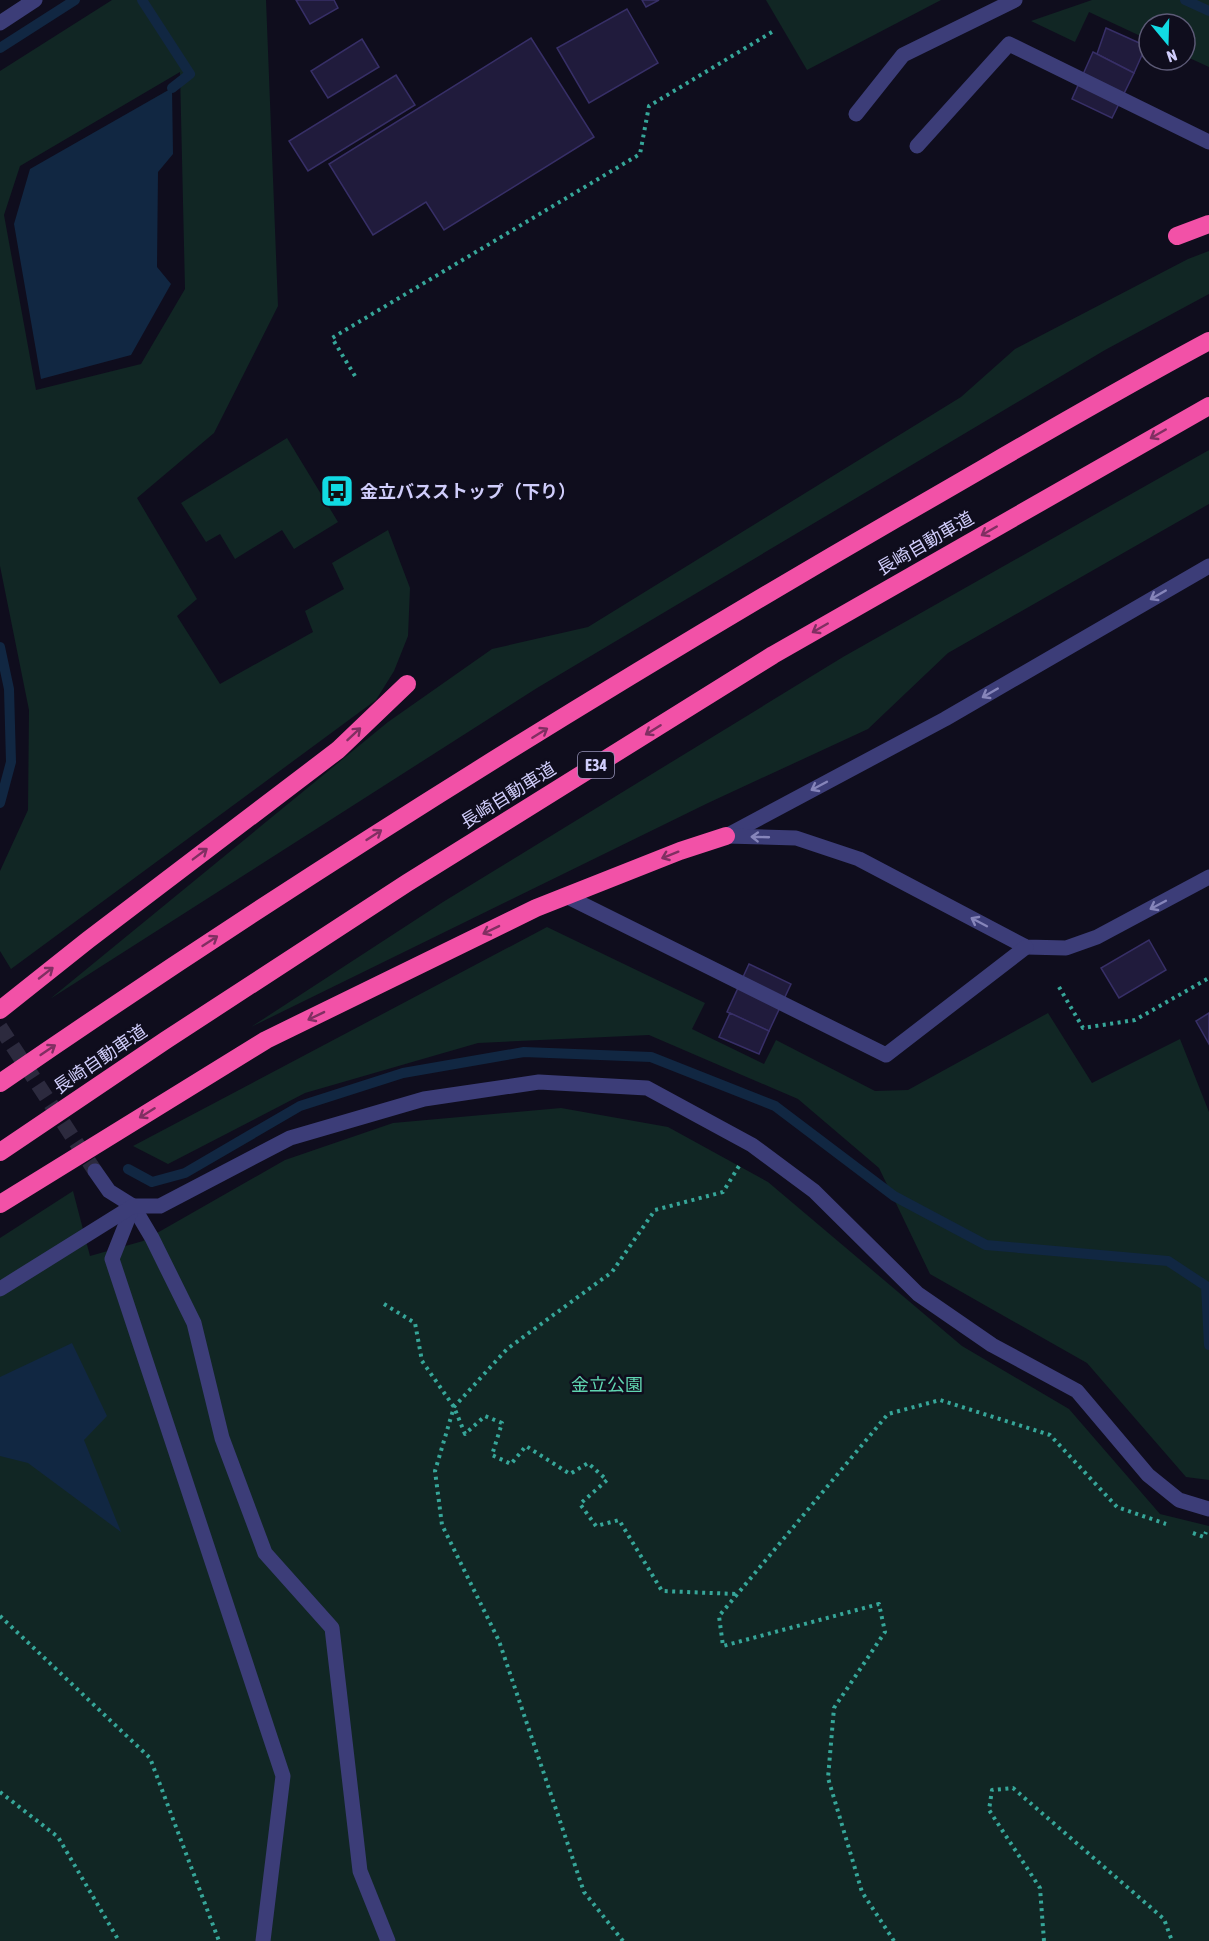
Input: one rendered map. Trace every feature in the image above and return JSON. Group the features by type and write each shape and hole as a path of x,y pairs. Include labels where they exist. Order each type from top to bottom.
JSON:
{"highway":[{"path":"1177,236 1209,224"},
{"name":"長崎自動車道","path":"0,1083 130,993 376,834 704,631 1125,387 1209,341"},
{"name":"長崎自動車道","path":"0,1152 397,889 773,655 1209,406"},
{"path":"0,1010 88,940 338,750 407,684"},
{"path":"0,1204 266,1040 536,908 680,851 726,836"}],"street":[{"path":"0,23 35,0"},
{"path":"856,114 903,55 1015,0"},
{"path":"917,146 1009,44 1209,142"},
{"path":"726,836 945,719 1209,566"},
{"path":"726,836 795,838 859,859 1026,946 1066,948 1097,937 1209,877"},
{"path":"566,896 886,1055 1026,946"},
{"path":"0,1289 133,1206 160,1206 290,1138 424,1099 539,1082 647,1088 752,1145 814,1191 918,1294 992,1346 1077,1391 1148,1475 1179,1500 1209,1509"},
{"path":"96,1171 109,1191 133,1206 152,1238 194,1323 222,1438 265,1553 332,1628 360,1871 388,1941"},
{"path":"133,1206 112,1259 283,1776 263,1941"}],"path":[{"path":"355,376 332,338 640,154 648,106 772,32"},
{"path":"1059,987 1083,1028 1135,1020 1209,978"},
{"path":"623,1941 584,1892 499,1641 442,1525 435,1471 454,1407 507,1349 612,1272 655,1210 723,1192 752,1145"},
{"path":"384,1304 415,1323 422,1361 454,1407 465,1434 484,1416 502,1423 492,1455 511,1464 526,1446 570,1473 588,1463 607,1480 580,1504 596,1526 619,1520 662,1591 736,1594"},
{"path":"894,1941 862,1892 828,1779 834,1708 885,1632 879,1605 723,1646 719,1616 888,1414 940,1400 1050,1435 1117,1507 1171,1526"},
{"path":"1182,1529 1204,1537 1206,1530"},
{"path":"0,1616 150,1758 219,1941"},
{"path":"1044,1941 1040,1888 989,1810 992,1790 1013,1788 1164,1919 1172,1941"},
{"path":"0,1792 58,1837 119,1941"}],"green space":[{"path":"112,0 266,0 278,306 214,433 137,498 197,599 177,616 220,684 313,632 305,611 344,589 332,563 388,530 410,588 408,636 394,671 376,700 11,969 0,951 0,871 28,810 29,710 0,566 0,71","holes":["180,72 185,289 141,364 36,390 4,215 20,166"]},
{"path":"766,0 941,0 807,70"},
{"path":"1092,0 1209,0 1209,67 1197,62 1197,12 1137,12 1137,34 1089,12 1075,42 1031,21"},
{"path":"1209,251 1209,294 1105,350 537,688 50,999 388,722 492,649 588,627 961,397 1015,349 1188,259"},
{"path":"287,438 338,522 294,549 282,530 235,559 220,534 206,542 181,503"},
{"path":"1209,450 1209,504 948,653 868,729 708,803 251,1027 443,902 843,657"},
{"path":"547,927 705,1003 692,1029 764,1064 776,1040 875,1091 908,1090 1048,1013 1092,1083 1180,1039 1209,1112 1209,1480 1186,1477 1087,1363 930,1274 879,1168 798,1099 649,1035 478,1043 305,1093 168,1164 133,1146"},
{"name":"金立公園","path":"561,1108 668,1127 768,1182 962,1346 1069,1409 1160,1514 1209,1526 1209,1941 0,1941 0,1238 73,1191 90,1256 143,1241 285,1160 393,1123"}],"water":[{"path":"172,88 173,154 158,172 157,267 171,284 131,355 41,379 14,224 30,169"},
{"path":"72,1343 107,1416 84,1440 121,1532 28,1463 0,1456 0,1377"}],"building":[{"path":"296,0 334,0 338,8 310,24"},
{"path":"642,0 659,0 646,7"},
{"path":"627,9 658,63 589,103 557,48"},
{"path":"1106,28 1137,42 1137,66 1134,73 1097,54"},
{"path":"531,38 594,137 444,230 426,202 373,235 329,164"},
{"path":"362,39 379,67 328,98 311,71"},
{"path":"1093,52 1134,73 1112,118 1072,99"},
{"path":"396,75 415,105 308,171 289,141"},
{"path":"1149,940 1166,970 1119,998 1101,968"},
{"path":"749,964 791,984 769,1031 727,1012"},
{"path":"730,1013 769,1031 759,1054 719,1037"},
{"path":"1209,1013 1209,1044 1196,1021"}],"waterway":[{"path":"0,48 75,0"},
{"path":"142,0 190,74 172,88"},
{"path":"1185,0 1209,11"},
{"path":"0,647 9,689 11,762 0,803"},
{"path":"128,1169 152,1182 185,1173 300,1106 403,1073 524,1052 651,1057 775,1106 894,1196 986,1245 1168,1261 1206,1286 1209,1345"}],"tunnel":[{"path":"0,1027 95,1171"}],"place":[{"name":"金立バスストップ（下り）","path":"337,491"}]}
